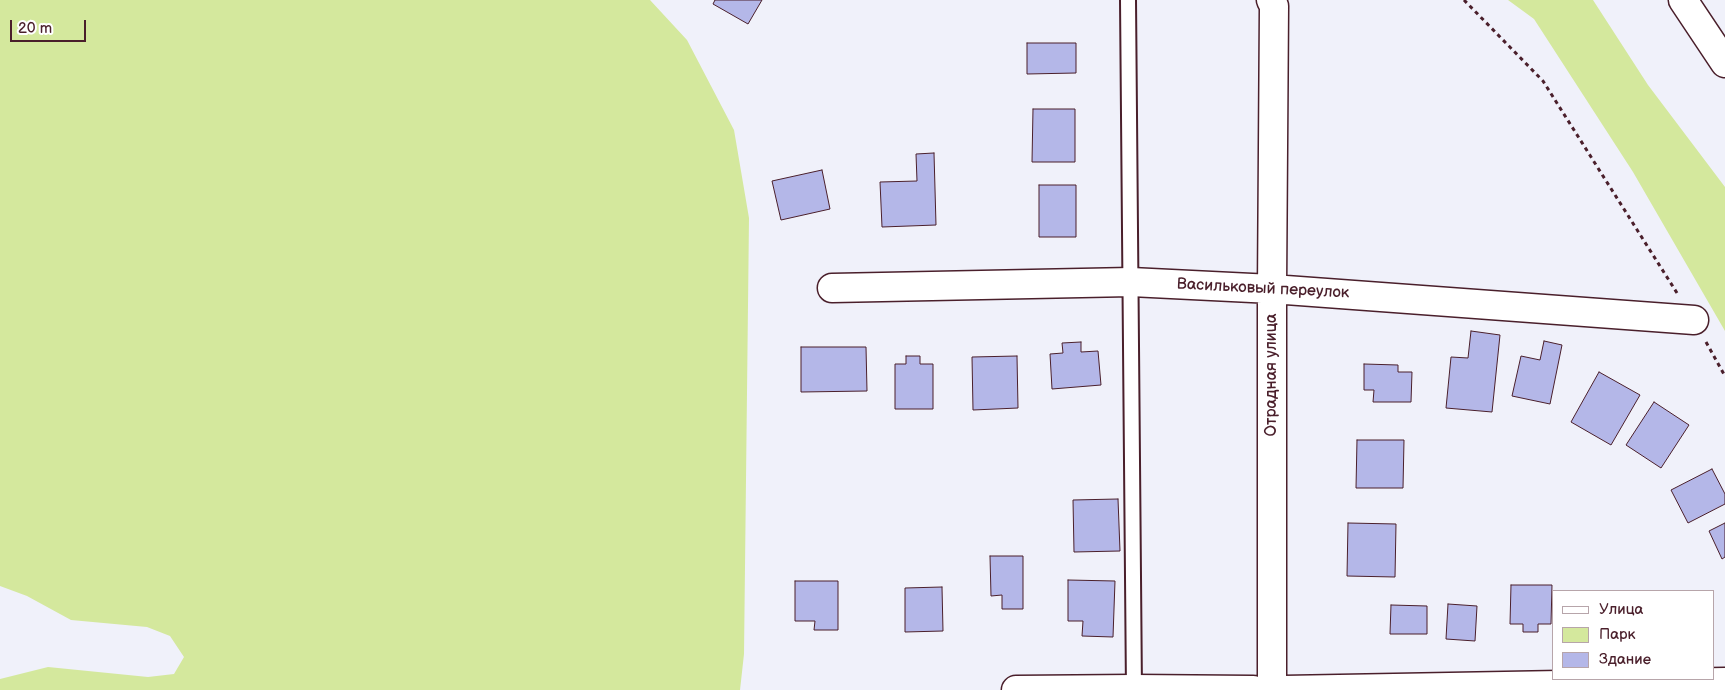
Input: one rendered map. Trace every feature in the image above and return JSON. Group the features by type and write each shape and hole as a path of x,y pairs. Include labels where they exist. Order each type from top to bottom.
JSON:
{"street":[{"name":"Отрадная улица","path":"1271,0 1274,6 1272,690"},
{"path":"1682,0 1725,63"},
{"name":"Васильковый переулок","path":"832,288 1131,282 1272,288 1694,320"},
{"path":"1284,690 1725,682"},
{"path":"1016,690 1253,690"}],"lane":[{"path":"1128,0 1134,689"}],"path":[{"path":"1464,0 1543,81 1694,320 1725,376"}],"green space":[{"path":"0,0 650,0 687,40 734,130 749,218 744,654 740,690 0,690 0,679 48,667 148,677 174,674 184,657 170,636 147,627 71,620 27,596 0,586"},
{"path":"1508,0 1593,0 1648,85 1725,187 1725,331 1633,172 1534,19"}],"building":[{"path":"715,0 762,0 748,24 713,4"},
{"path":"1027,43 1076,43 1076,73 1027,74"},
{"path":"1033,109 1075,109 1075,162 1032,162"},
{"path":"934,153 936,225 882,227 880,182 917,181 916,154"},
{"path":"822,170 830,209 781,220 772,181"},
{"path":"1039,185 1076,185 1076,237 1039,237"},
{"path":"1471,331 1500,335 1492,412 1446,408 1451,357 1468,358"},
{"path":"1544,341 1562,345 1550,404 1512,396 1521,356 1540,360"},
{"path":"1081,342 1081,352 1098,351 1101,385 1052,389 1050,354 1063,353 1062,343"},
{"path":"801,347 866,347 867,391 801,392"},
{"path":"906,356 920,356 920,364 933,364 933,409 895,409 895,364 906,364"},
{"path":"1017,356 1018,408 973,410 972,357"},
{"path":"1364,364 1398,365 1398,372 1412,372 1411,402 1373,402 1374,390 1364,390"},
{"path":"1599,372 1640,395 1611,445 1571,422"},
{"path":"1654,402 1689,425 1661,468 1626,445"},
{"path":"1357,440 1404,440 1403,488 1356,488"},
{"path":"1712,469 1725,494 1725,504 1688,523 1671,490"},
{"path":"1118,499 1120,551 1074,552 1073,500"},
{"path":"1348,523 1396,524 1395,577 1347,576"},
{"path":"1725,523 1725,557 1722,559 1709,531"},
{"path":"990,556 1023,556 1023,609 1002,609 1002,595 991,596"},
{"path":"1068,580 1115,581 1113,637 1082,636 1083,621 1068,621"},
{"path":"795,581 838,581 838,630 814,630 815,621 795,621"},
{"path":"1511,585 1552,585 1551,624 1538,624 1538,632 1523,632 1523,624 1510,624"},
{"path":"942,587 943,631 905,632 905,588"},
{"path":"1448,604 1477,606 1475,641 1446,639"},
{"path":"1391,605 1427,606 1427,634 1390,634"}]}
